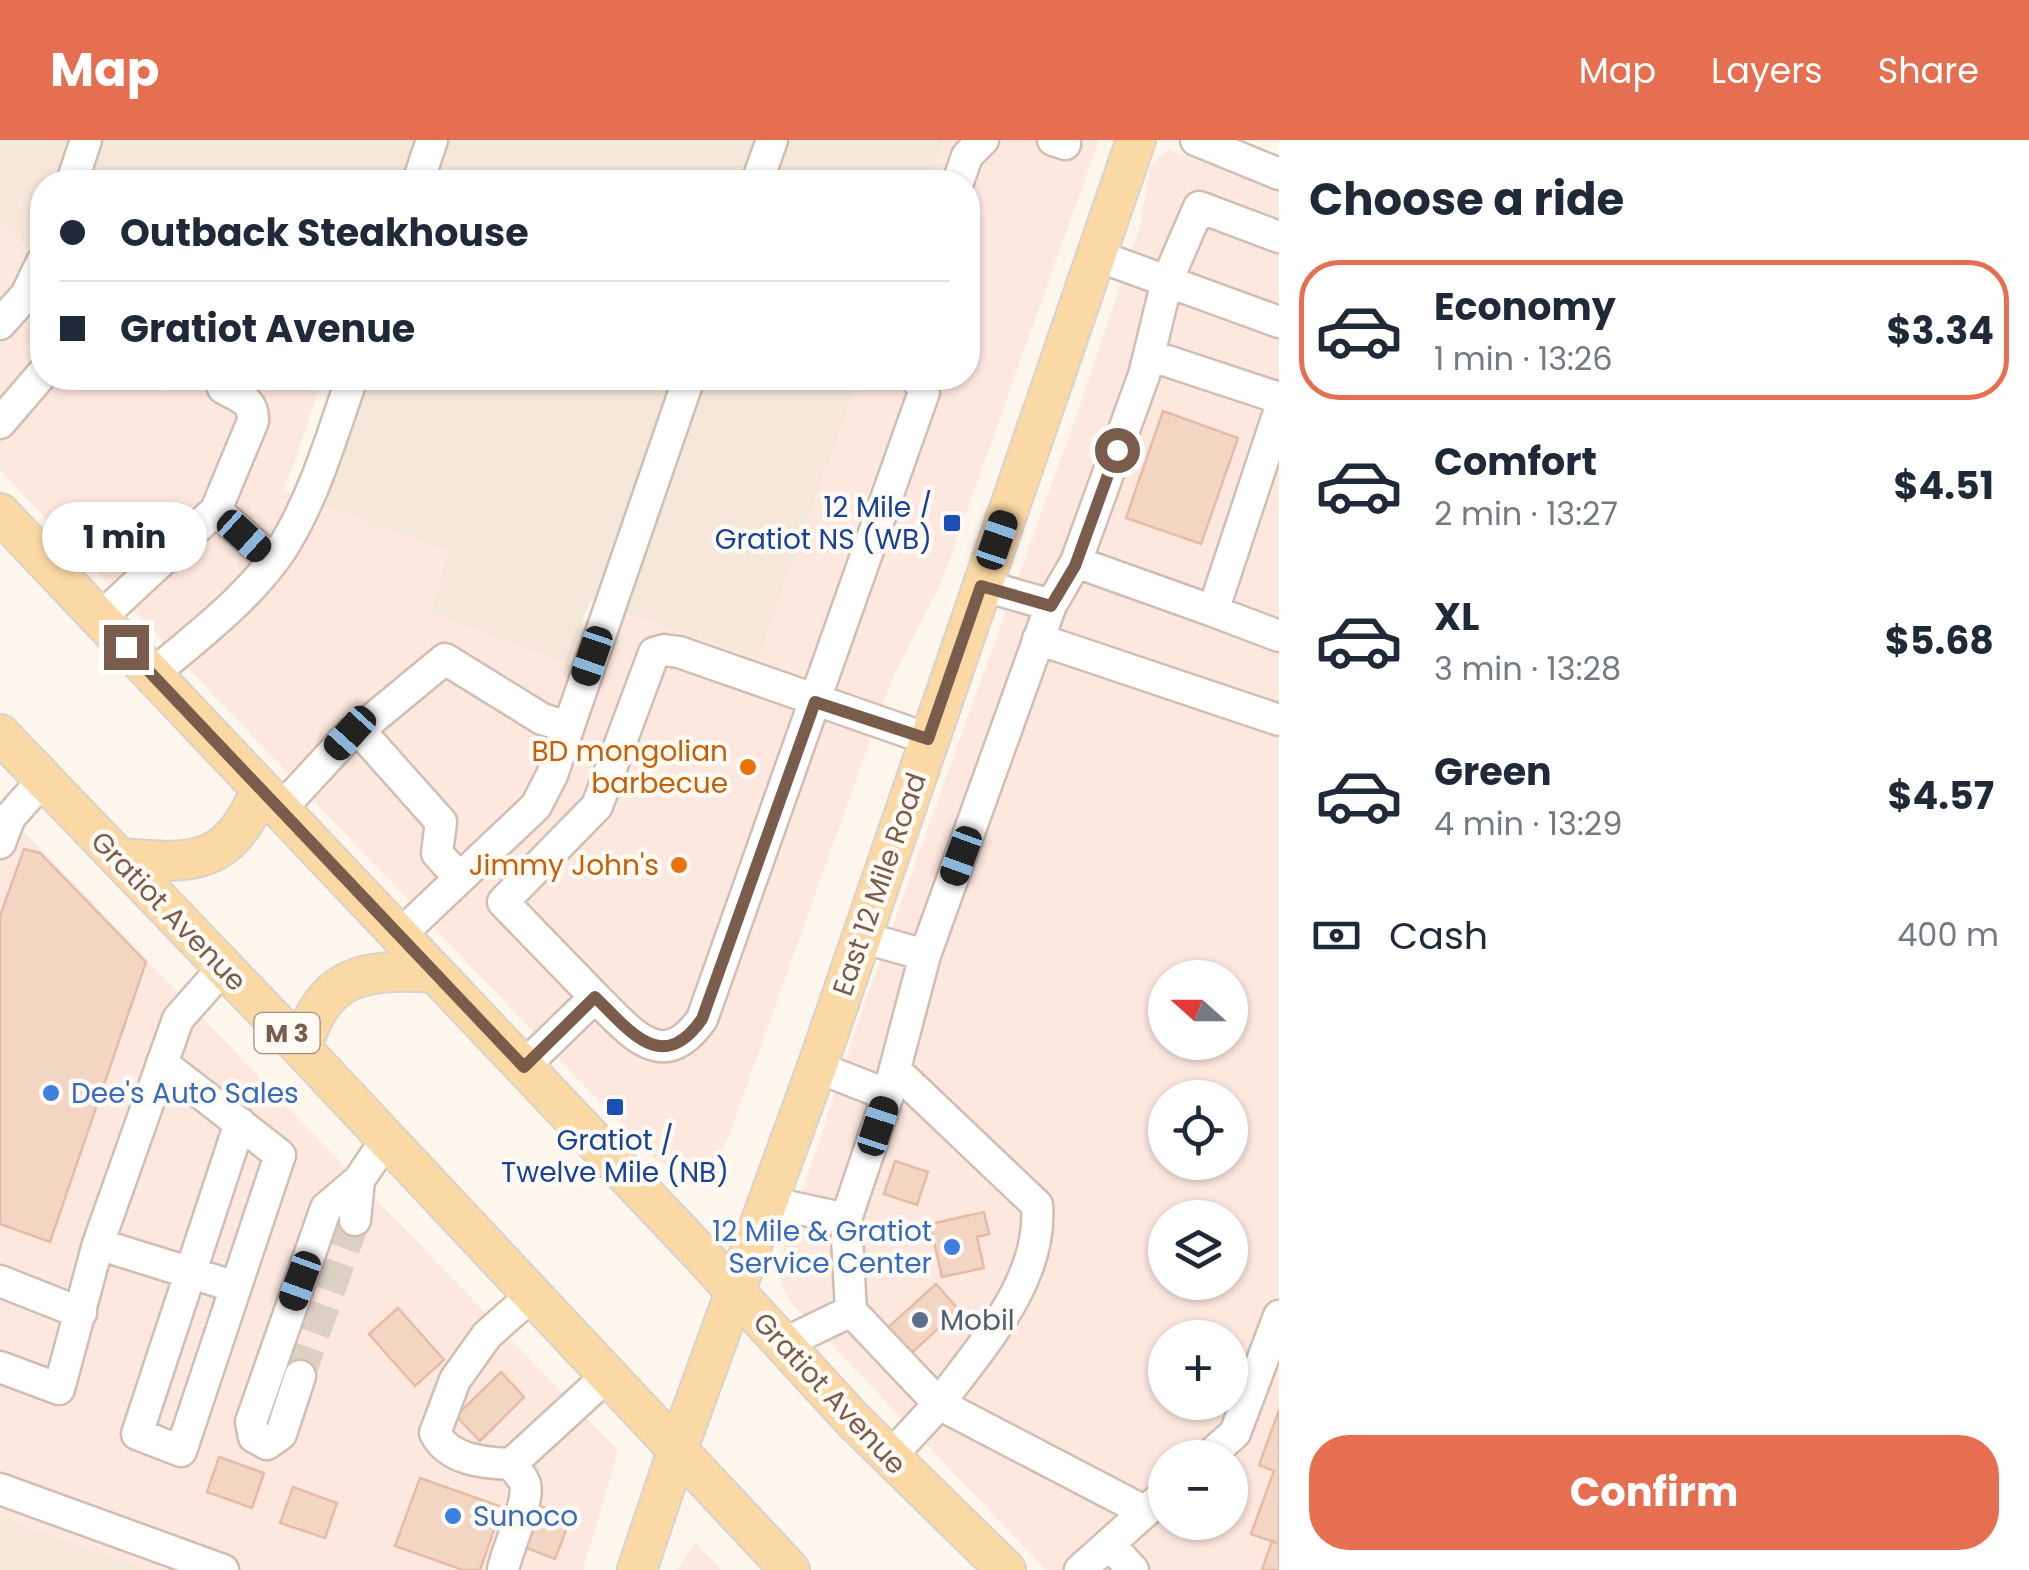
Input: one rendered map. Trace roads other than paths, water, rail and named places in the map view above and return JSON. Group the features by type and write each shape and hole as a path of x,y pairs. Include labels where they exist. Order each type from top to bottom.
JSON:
{"main road":[{"name":"East 12 Mile Road","path":"637,1570 817,1068 1136,140"},
{"name":"Gratiot Avenue","path":"0,513 890,1458 1006,1570"},
{"name":"Gratiot Avenue","path":"0,734 302,1048 790,1570"},
{"path":"119,858 166,862 196,859 219,850 270,801"},
{"path":"302,1048 308,1024 320,1003 338,985 362,975 391,970 434,973"}],"street":[{"path":"76,170 86,140"},
{"path":"422,170 432,140"},
{"path":"761,170 772,140"},
{"path":"962,170 967,156 983,140"},
{"path":"1196,140 1279,174"},
{"path":"1148,1500 939,1404 850,1311 846,1219 891,1082 926,955 1038,639 1076,562 1149,355 1168,281 1199,207 1279,237"},
{"path":"1095,255 1279,322"},
{"path":"0,324 30,292"},
{"path":"1149,355 1279,398"},
{"path":"0,423 30,388"},
{"path":"100,619 216,510 253,421 250,403 227,390"},
{"path":"152,675 238,599 272,561 300,518 348,390"},
{"path":"400,935 536,806 552,775 685,390"},
{"path":"923,390 924,392 815,702 702,1019 692,1034 662,1048 647,1044 595,997 503,902 598,806 654,653 679,652 815,702 928,739"},
{"path":"1213,611 1279,412"},
{"path":"216,510 272,561"},
{"path":"1076,562 1279,636"},
{"path":"981,586 1051,606"},
{"path":"1038,639 1279,720"},
{"path":"270,801 444,659 542,719 568,728"},
{"path":"359,730 441,822 437,853 459,878"},
{"path":"0,843 10,817 43,780"},
{"path":"861,937 926,955"},
{"path":"0,1367 59,1389 98,1244 178,1020 224,967"},
{"path":"524,1067 595,997"},
{"path":"162,1062 240,1123 280,1155 181,1451 137,1434 240,1123"},
{"path":"817,1068 891,1082 1037,1205 1039,1234 1014,1299 939,1404 890,1458"},
{"path":"300,1376 281,1434 267,1444 254,1437 252,1422 326,1208 359,1180 386,1140"},
{"path":"354,1220 359,1180"},
{"path":"768,1202 846,1219"},
{"path":"98,1244 236,1287"},
{"path":"0,1281 81,1313"},
{"path":"531,1296 486,1336 455,1380 436,1433 441,1444 476,1462 511,1464 607,1376"},
{"path":"783,1344 850,1311"},
{"path":"1228,1440 1236,1433 1279,1316"},
{"path":"504,1570 524,1499 525,1483 511,1464"},
{"path":"0,1489 223,1570"},
{"path":"1080,1570 1148,1509"},
{"path":"1108,1544 1134,1570"}],"tunnel":[{"path":"300,1376 355,1220"}],"place":[{"name":"12 Mile / Gratiot NS (WB)","path":"952,523"},
{"name":"BD mongolian barbecue","path":"748,767"},
{"name":"Jimmy John's","path":"679,865"},
{"name":"Dee's Auto Sales","path":"51,1093"},
{"name":"Gratiot / Twelve Mile (NB)","path":"615,1107"},
{"name":"12 Mile & Gratiot Service Center","path":"952,1247"},
{"name":"Mobil","path":"920,1320"},
{"name":"Sunoco","path":"453,1516"}]}
